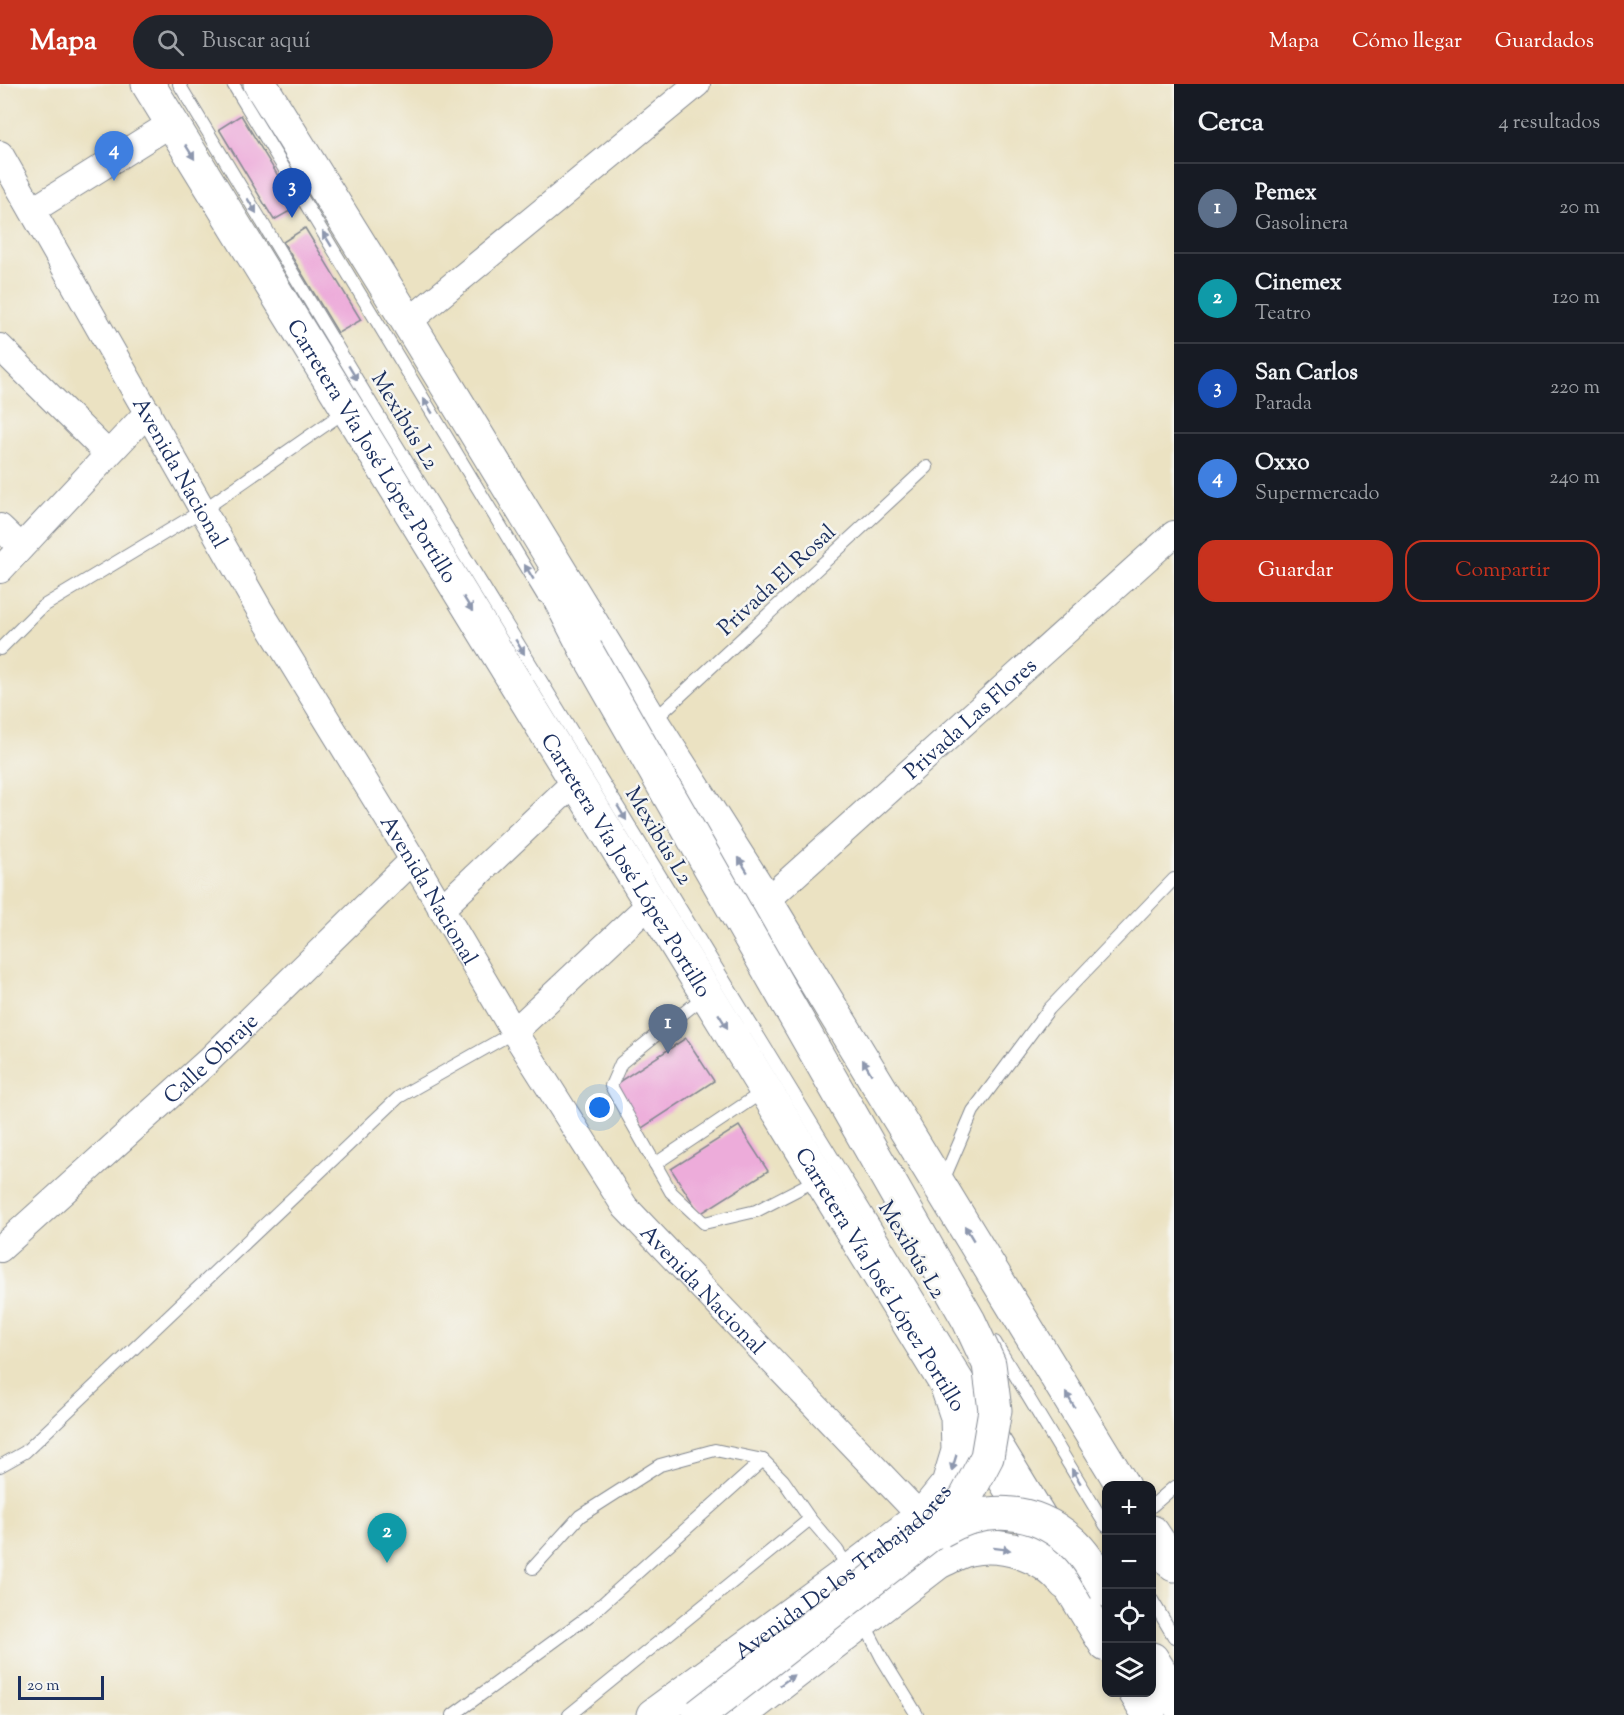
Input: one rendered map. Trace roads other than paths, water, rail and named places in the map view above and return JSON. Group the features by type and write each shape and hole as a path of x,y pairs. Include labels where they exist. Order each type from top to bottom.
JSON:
{"main road":[{"name":"Carretera Vía José López Portillo","path":"148,84 947,1386 1097,1598 1106,1643"},
{"path":"260,84 652,722 766,901 1121,1481"},
{"path":"467,418 586,650 969,1321 988,1364 994,1410 987,1457 965,1499 927,1537 699,1715"},
{"name":"Avenida De los Trabajadores","path":"740,1715 858,1601 948,1484 958,1451 957,1417 947,1386"},
{"path":"678,1715 723,1680 942,1530 967,1518 999,1512 1029,1517 1053,1528 1072,1541 1079,1550 1097,1598"},
{"path":"1154,1535 1174,1565"},
{"name":"Avenida De los Trabajadores","path":"653,1715 858,1601 968,1549 1000,1547 1031,1555 1097,1598"},
{"path":"1156,1665 1174,1694"},
{"path":"1138,1697 1149,1715"}],"street":[{"path":"408,322 697,84"},
{"path":"33,210 172,123"},
{"name":"Avenida Nacional","path":"0,154 259,609 413,860 514,1032 625,1207 922,1516 956,1555"},
{"path":"0,346 108,454"},
{"path":"0,570 148,412"},
{"path":"0,527 21,547"},
{"name":"Privada Las Flores","path":"766,901 1174,534"},
{"path":"441,909 576,782"},
{"name":"Calle Obraje","path":"0,1249 208,1061 413,860"},
{"path":"514,1032 651,903"}],"lane":[{"name":"Mexibús L2","path":"179,84 1097,1598"},
{"name":"Mexibús L2","path":"233,84 1102,1518"},
{"path":"0,649 42,607 203,510 348,409"},
{"name":"Privada El Rosal","path":"652,722 927,467"},
{"path":"940,1187 973,1111 1049,1009 1174,879"},
{"path":"707,994 621,1063 611,1086 670,1192 704,1223 756,1211 820,1178"},
{"path":"0,1466 25,1452 399,1097 514,1032"},
{"path":"655,1164 766,1090"},
{"path":"532,1568 580,1516 660,1465 715,1450 763,1460 783,1480 810,1520 837,1550 882,1658 917,1715"},
{"path":"453,1715 590,1615 763,1460"},
{"path":"1156,1503 1174,1488"},
{"path":"569,1715 810,1520"},
{"path":"1156,1607 1174,1637"},
{"path":"1156,1686 1173,1715"}],"place":[{"name":"Oxxo","path":"114,181"},
{"name":"San Carlos","path":"292,218"},
{"name":"Pemex","path":"668,1054"},
{"name":"Cinemex","path":"387,1563"}]}
